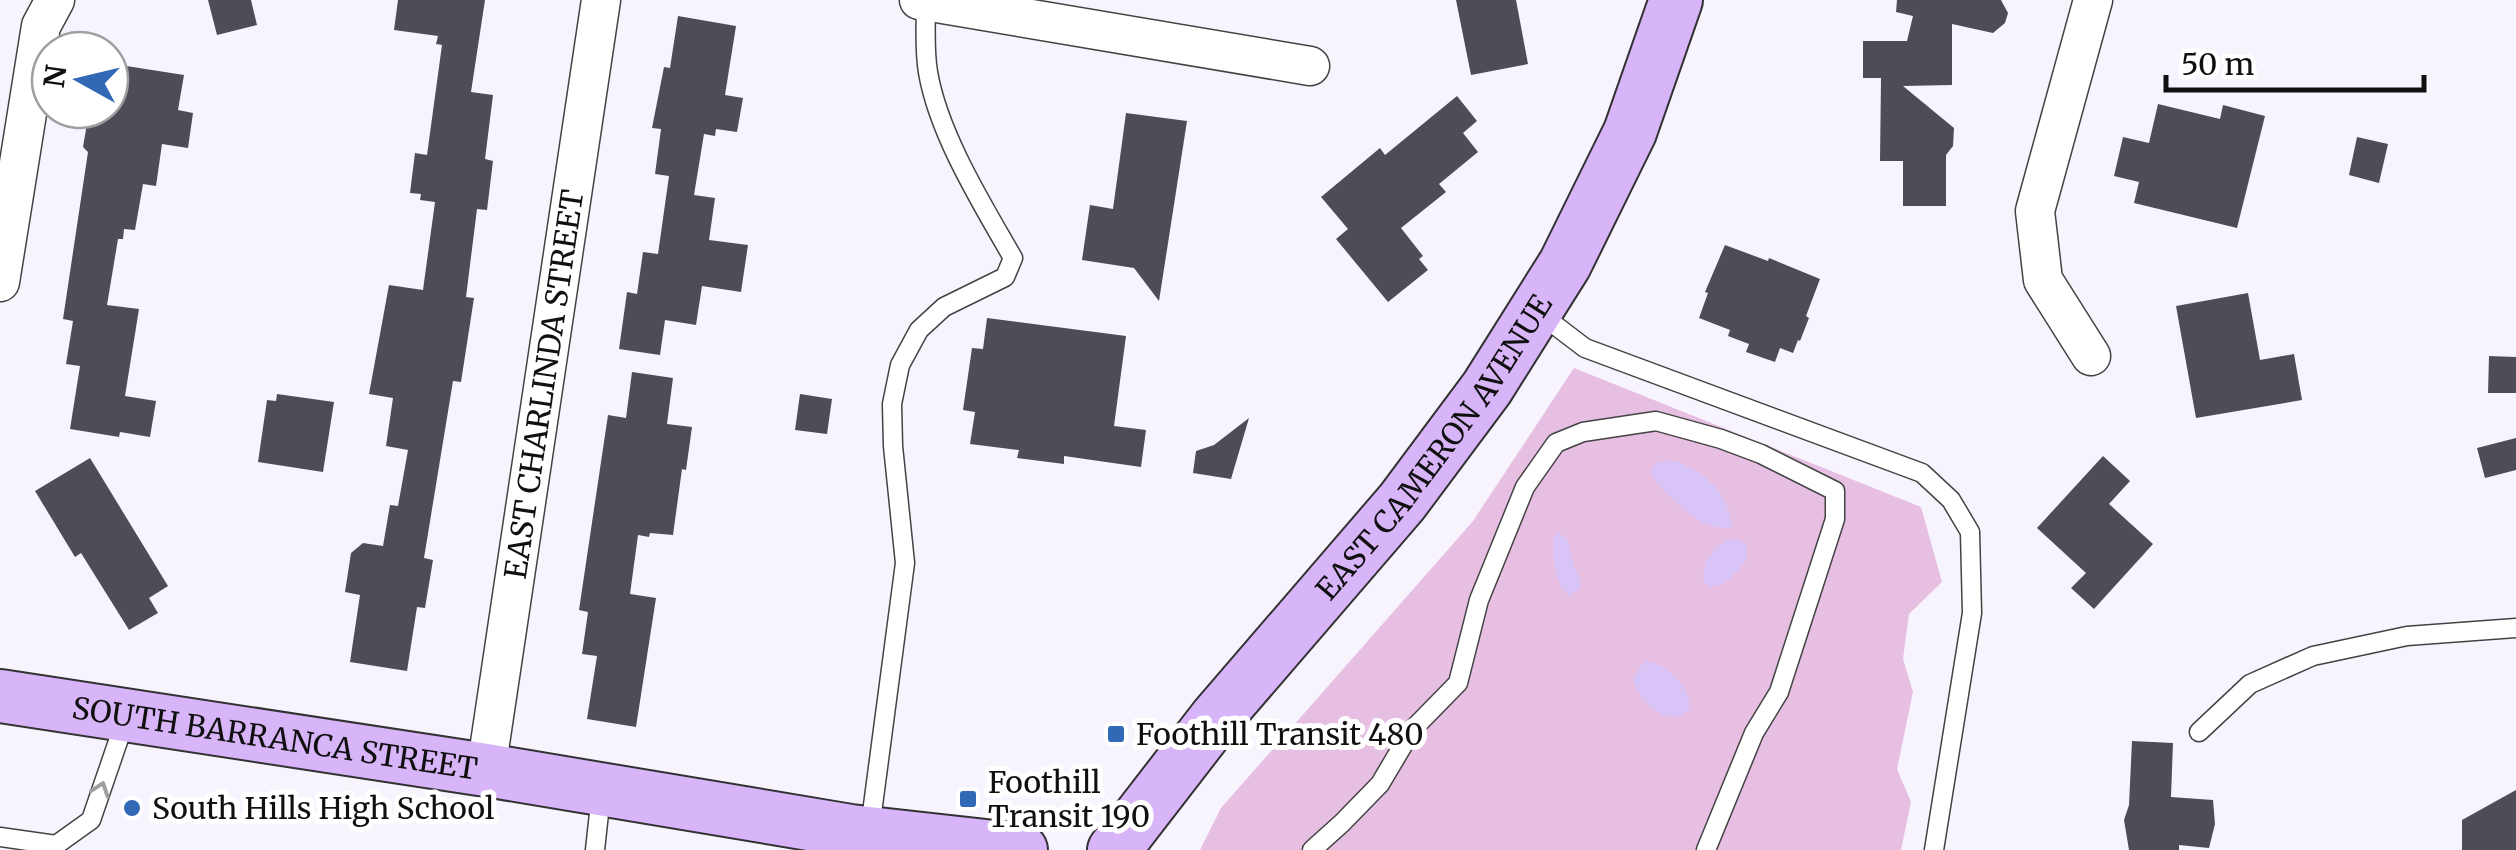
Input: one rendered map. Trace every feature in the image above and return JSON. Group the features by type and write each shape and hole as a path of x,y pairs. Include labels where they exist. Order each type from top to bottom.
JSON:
{"main road":[{"name":"EAST CAMERON AVENUE","path":"1114,850 1216,718 1402,502 1487,388 1565,264 1630,132 1676,0"},
{"name":"SOUTH BARRANCA STREET","path":"0,696 870,833 1021,850"}],"street":[{"path":"0,282 41,26 55,0"},
{"name":"EAST CHARLINDA STREET","path":"486,770 601,0"},
{"path":"2090,356 2044,280 2035,211 2093,0"},
{"path":"923,1 1310,66"}],"lane":[{"path":"870,833 905,563 893,446 892,404 900,366 919,330 944,307 1005,277 1013,258 978,198 945,128 928,72 923,1"},
{"path":"1536,310 1586,348 1922,473 1951,500 1970,532 1972,613 1934,850"},
{"path":"1312,850 1380,784 1412,730 1458,683 1479,600 1525,487 1556,443 1584,432 1656,420 1748,449 1835,491 1835,519 1779,692 1754,733 1706,850"},
{"path":"2199,732 2250,684 2313,656 2407,636 2516,628"},
{"path":"0,837 56,845 91,820 126,715"},
{"path":"596,850 602,789"}],"shaded area":[{"path":"1574,368 1921,507 1942,582 1909,614 1903,659 1913,692 1897,769 1911,802 1901,850 1200,850 1221,808 1473,521"}],"sand":[{"path":"1671,460 1694,470 1713,485 1726,504 1732,528 1702,522 1663,489 1651,470 1656,463"},
{"path":"1558,532 1567,538 1581,582 1570,596 1555,570 1554,537"},
{"path":"1728,539 1746,544 1747,557 1732,576 1710,587 1704,583 1706,563 1712,552"},
{"path":"1644,661 1661,666 1681,683 1690,707 1683,714 1665,715 1641,696 1633,679"}],"building":[{"path":"208,0 251,0 257,25 217,35"},
{"path":"398,0 485,0 471,92 493,95 485,159 493,161 487,210 477,209 466,297 474,298 461,382 453,381 424,558 433,560 425,608 417,607 407,671 350,662 360,595 345,592 351,553 363,543 383,546 390,505 398,506 408,450 386,446 393,398 369,394 389,285 423,290 435,202 420,200 421,194 410,193 415,153 427,155 442,45 436,44 438,36 394,30"},
{"path":"1456,0 1516,0 1528,64 1471,75"},
{"path":"1897,0 2001,0 2008,13 2005,23 1993,33 1952,24 1952,85 1903,86 1954,128 1953,146 1946,155 1946,206 1903,206 1903,161 1880,161 1881,78 1863,78 1863,41 1907,41 1913,16 1896,12"},
{"path":"678,16 736,26 725,95 743,98 737,132 716,129 715,136 704,134 694,195 715,198 709,240 748,245 741,292 702,286 696,325 665,320 660,355 619,349 627,292 637,294 643,252 658,254 669,176 655,174 661,129 652,128 664,67 670,68"},
{"path":"130,67 184,75 178,110 193,113 188,148 162,144 156,186 143,184 135,230 124,229 123,239 118,239 107,305 139,309 125,396 156,401 150,437 120,432 119,437 70,429 80,366 66,364 73,321 63,319 88,152 83,147 86,130 130,130"},
{"path":"1457,96 1477,121 1463,133 1478,152 1439,184 1446,192 1401,228 1423,256 1419,259 1428,270 1388,302 1336,239 1348,229 1321,197 1380,148 1385,155"},
{"path":"2158,104 2220,119 2223,105 2265,116 2237,228 2134,203 2139,182 2114,176 2123,137 2149,143"},
{"path":"1126,113 1187,121 1159,301 1134,268 1082,260 1090,205 1113,209"},
{"path":"2357,137 2388,144 2379,183 2349,175"},
{"path":"1725,245 1820,279 1806,316 1809,318 1793,353 1780,348 1775,362 1746,352 1749,344 1728,336 1730,330 1699,318 1708,293 1705,292"},
{"path":"2248,293 2260,360 2294,354 2302,400 2196,418 2176,306"},
{"path":"987,318 1126,336 1114,426 1146,430 1141,467 1064,456 1064,464 1017,458 1019,450 970,444 975,412 963,410 972,348 983,349"},
{"path":"2489,356 2516,357 2516,393 2488,393"},
{"path":"632,372 673,378 667,424 692,427 673,535 638,535 630,594 656,598 636,727 587,719 597,656 582,654 588,612 579,610 608,415 626,418"},
{"path":"277,394 334,402 323,472 258,462 267,400 276,401"},
{"path":"800,394 832,399 827,434 795,430"},
{"path":"1249,418 1231,479 1193,473 1196,451 1214,445"},
{"path":"2516,438 2516,470 2485,478 2477,448"},
{"path":"2103,456 2130,481 2109,504 2153,544 2094,609 2071,588 2086,573 2037,528"},
{"path":"90,458 168,586 149,598 158,613 129,630 81,553 75,557 35,491"},
{"path":"2132,741 2173,743 2171,797 2213,800 2215,824 2209,848 2179,845 2179,850 2129,850 2124,820 2129,805"},
{"path":"2516,790 2516,850 2462,850 2462,820"}],"place":[{"name":"Foothill Transit 480","path":"1116,734"},
{"name":"Foothill Transit 190","path":"968,799"},
{"name":"South Hills High School","path":"132,808"}]}
